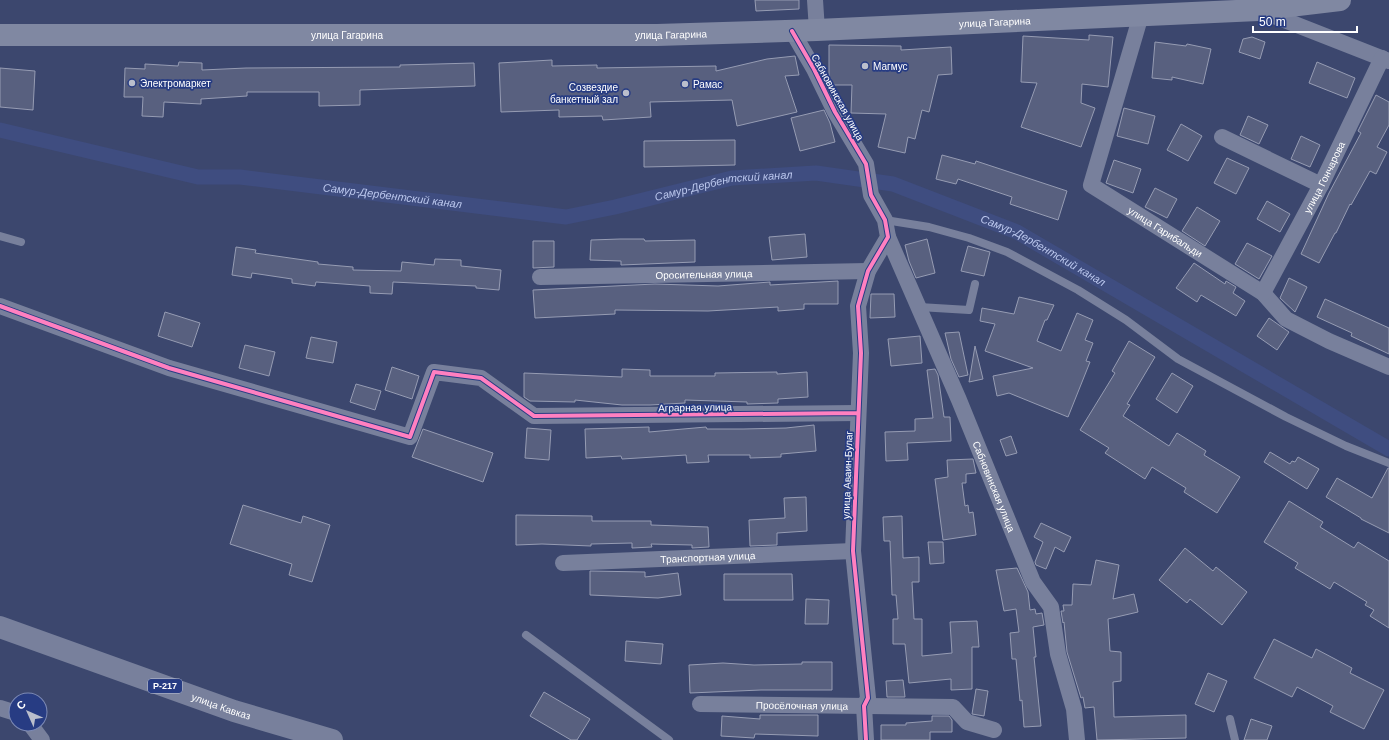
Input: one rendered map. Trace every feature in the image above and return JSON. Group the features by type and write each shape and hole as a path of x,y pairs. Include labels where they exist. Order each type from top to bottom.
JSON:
{"highway":[{"name":"улица Кавказ","path":"0,627 234,711 332,740"}],"main road":[{"name":"улица Гагарина","path":"0,35 657,35 817,30 1141,15 1340,0"}],"street":[{"path":"815,0 817,30"},
{"path":"1260,5 1385,60"},
{"name":"улица Гарибальди","path":"1141,15 1092,185 1263,293 1286,319 1328,341 1389,367"},
{"name":"Сабновинская улица","path":"792,31 814,69 835,112 866,164 871,195 885,220"},
{"name":"улица Гончарова","path":"1263,293 1321,186 1385,60"},
{"path":"1222,137 1321,186"},
{"path":"885,220 888,237"},
{"name":"Сабновинская улица","path":"888,237 919,307 1033,582 1052,606 1058,654 1074,709 1077,740"},
{"name":"улица Аваин-Булаг","path":"866,740 864,706 868,698 853,551 860,353 858,306 868,271 888,237"},
{"name":"Оросительная улица","path":"540,277 868,271"},
{"name":"Аграрная улица","path":"0,306 169,368 410,437 434,372 481,378 534,416 857,413"},
{"name":"Транспортная улица","path":"563,564 853,551"},
{"name":"Просёлочная улица","path":"700,704 953,708 967,722 994,730"}],"lane":[{"path":"885,220 929,227 968,238 1007,252 1078,290 1126,320 1178,359 1286,417 1346,446 1389,463"},
{"path":"0,236 20,242"},
{"path":"919,307 969,310 975,284"},
{"path":"526,635 669,740"},
{"path":"1230,719 1235,740"}],"building":[{"path":"755,0 799,0 799,9 756,11"},
{"path":"1089,35 1113,37 1108,87 1082,84 1081,103 1095,108 1081,147 1021,127 1037,83 1021,82 1023,36 1089,40"},
{"path":"1252,37 1265,42 1260,59 1239,52 1243,39"},
{"path":"1155,42 1186,46 1187,44 1211,49 1203,84 1172,77 1172,80 1152,78"},
{"path":"829,45 901,46 901,50 951,47 952,74 938,75 929,112 922,110 915,139 908,137 905,153 878,147 886,114 851,113 852,85 832,85 829,78"},
{"path":"795,56 799,75 785,76 797,112 737,126 732,100 650,102 651,117 603,120 602,116 559,117 559,110 501,112 499,63 552,60 552,66 597,65 597,68 716,66 716,71 767,59"},
{"path":"179,62 202,63 202,70 246,68 400,67 400,65 474,63 475,86 360,90 360,105 319,106 319,92 247,92 247,96 201,99 201,104 164,102 163,117 142,116 143,97 124,97 125,68 145,69 145,64 178,66"},
{"path":"1317,62 1355,78 1347,98 1309,83"},
{"path":"0,68 35,71 33,110 0,107"},
{"path":"1376,95 1389,102 1389,125 1377,147 1387,152 1376,174 1370,171 1351,205 1350,204 1319,263 1301,254 1329,193 1361,133 1358,131"},
{"path":"1124,108 1155,116 1148,144 1117,136"},
{"path":"824,110 830,123 835,142 800,151 791,118"},
{"path":"1248,116 1268,125 1259,144 1240,135"},
{"path":"1181,124 1202,136 1188,161 1167,150"},
{"path":"1301,136 1320,145 1310,167 1291,159"},
{"path":"735,140 735,165 644,167 644,141"},
{"path":"942,155 975,164 976,161 1067,191 1058,220 1010,204 1012,197 958,179 956,184 936,179"},
{"path":"1227,158 1249,168 1236,194 1214,183"},
{"path":"1114,160 1141,169 1133,193 1106,183"},
{"path":"1155,188 1177,199 1167,218 1145,207"},
{"path":"1267,201 1290,214 1280,232 1257,219"},
{"path":"1197,207 1220,221 1205,246 1182,231"},
{"path":"805,234 807,257 772,260 769,237"},
{"path":"644,239 645,241 695,240 695,262 621,265 621,261 590,260 591,240"},
{"path":"927,239 935,273 916,278 909,261 905,245"},
{"path":"533,241 554,241 554,267 533,268"},
{"path":"1247,243 1272,256 1259,279 1235,264"},
{"path":"968,246 990,252 984,276 961,271"},
{"path":"236,247 256,250 255,253 318,262 318,264 353,267 353,270 401,271 402,262 434,265 435,259 461,260 461,266 501,270 499,290 476,288 476,286 393,282 392,294 370,293 370,286 316,282 315,286 292,283 292,279 252,273 251,278 232,275"},
{"path":"1194,263 1225,284 1226,281 1236,287 1233,293 1245,301 1236,316 1201,295 1197,302 1176,288"},
{"path":"1289,278 1307,287 1295,312 1280,298"},
{"path":"838,281 838,304 804,304 804,309 778,311 778,307 708,311 615,310 615,314 535,318 533,290 655,284 718,286 770,282 770,285"},
{"path":"871,294 894,294 895,317 870,318"},
{"path":"1019,297 1054,305 1047,320 1045,320 1037,341 1061,351 1077,313 1093,320 1085,340 1093,343 1086,361 1090,362 1068,417 1009,393 997,396 993,376 1033,368 985,351 995,324 980,321 982,308 1014,314"},
{"path":"1325,299 1389,328 1389,354 1351,336 1352,333 1317,317"},
{"path":"165,312 200,323 192,347 158,336"},
{"path":"1269,318 1289,332 1277,350 1257,336"},
{"path":"959,332 968,375 959,377 951,359 945,333"},
{"path":"920,336 922,363 891,366 888,339"},
{"path":"311,337 337,342 333,363 306,358"},
{"path":"1129,341 1155,357 1127,404 1130,405 1123,416 1169,446 1177,433 1206,451 1204,455 1240,477 1217,513 1184,492 1186,488 1152,467 1145,479 1105,453 1109,448 1080,430 1115,373 1112,371"},
{"path":"245,345 275,352 269,376 239,368"},
{"path":"975,346 983,379 969,382"},
{"path":"392,367 419,376 412,399 385,390"},
{"path":"622,369 650,370 650,376 715,376 715,373 777,372 777,374 807,372 808,397 778,399 778,403 747,404 747,402 685,400 685,403 622,405 575,400 575,402 530,401 524,397 524,373 622,377"},
{"path":"935,369 938,375 944,417 950,417 951,441 907,443 908,460 886,461 885,432 915,431 915,419 933,418 927,370"},
{"path":"1172,373 1193,386 1177,413 1156,399"},
{"path":"356,384 381,391 375,410 350,402"},
{"path":"814,425 816,451 781,454 781,457 750,458 750,455 708,455 709,462 687,463 686,455 622,459 621,456 586,458 585,429 649,427 649,432 706,427 707,429 743,429 786,428"},
{"path":"527,428 551,430 549,460 525,458"},
{"path":"423,429 493,453 483,482 412,457"},
{"path":"1011,436 1017,453 1006,456 1000,440"},
{"path":"1270,452 1290,464 1292,461 1295,462 1298,457 1319,469 1307,489 1264,462"},
{"path":"973,459 976,473 966,474 966,483 962,483 965,506 968,505 969,513 973,512 976,535 943,540 935,479 948,477 947,460"},
{"path":"1388,468 1389,533 1361,519 1326,497 1337,478 1372,498"},
{"path":"806,497 807,531 777,533 777,545 750,546 749,520 785,518 784,498"},
{"path":"1289,501 1323,522 1320,527 1354,548 1358,542 1389,561 1389,628 1370,616 1374,610 1365,605 1367,602 1334,582 1330,589 1295,568 1298,563 1264,542"},
{"path":"243,505 301,523 303,516 330,525 312,582 289,575 292,564 230,544"},
{"path":"516,515 592,516 592,521 651,521 651,525 708,527 709,547 692,548 692,545 651,544 652,547 632,548 632,543 591,544 591,546 542,544 516,545"},
{"path":"902,516 903,558 919,557 919,582 912,582 914,619 922,619 922,656 952,653 950,622 977,621 979,647 972,647 972,689 951,690 951,679 909,683 905,644 893,644 893,619 898,619 896,595 892,595 890,541 884,541 883,517"},
{"path":"1041,523 1071,537 1064,552 1055,547 1046,569 1036,565 1035,562 1043,542 1034,537"},
{"path":"928,542 943,542 944,563 930,564"},
{"path":"1185,548 1213,571 1216,567 1247,592 1222,625 1190,599 1187,603 1159,580"},
{"path":"1096,560 1119,565 1113,599 1134,594 1138,612 1108,619 1110,651 1121,652 1121,681 1113,682 1114,717 1186,715 1186,738 1097,740 1094,707 1085,708 1083,697 1081,698 1067,652 1064,622 1063,623 1061,611 1064,611 1063,605 1072,605 1073,584 1091,585"},
{"path":"1017,568 1028,592 1030,610 1035,609 1036,614 1042,613 1044,625 1033,627 1036,657 1034,657 1041,726 1024,727 1016,659 1012,659 1010,633 1019,632 1016,609 1004,611 996,570"},
{"path":"590,571 645,572 645,577 678,573 681,595 658,598 590,595"},
{"path":"724,574 792,574 793,600 724,600"},
{"path":"806,599 829,600 828,624 805,624"},
{"path":"1274,639 1312,658 1316,649 1352,668 1350,673 1384,690 1364,729 1330,712 1333,706 1297,687 1292,697 1254,678"},
{"path":"626,641 663,644 661,664 625,661"},
{"path":"802,662 832,662 832,690 761,690 690,693 689,665 723,663 754,665 802,664"},
{"path":"1208,673 1227,681 1214,712 1195,704"},
{"path":"903,680 905,697 887,697 886,681"},
{"path":"976,689 988,691 984,716 972,714"},
{"path":"544,692 590,719 577,740 571,740 530,716"},
{"path":"760,715 818,715 818,736 755,734 754,738 721,736 722,716 760,719"},
{"path":"932,716 949,716 952,720 952,732 930,732 930,740 881,740 881,725 906,725 906,723 932,721"},
{"path":"1251,719 1272,726 1267,740 1244,740"}],"waterway":[{"name":"Самур-Дербентский канал","path":"0,130 198,177 240,177 566,217 615,207 732,178 816,173 893,184 1017,232 1389,449"}],"cycle path":[{"path":"792,31 814,69 835,112 866,164 871,195 885,220 888,237 868,271 858,306 861,353 853,551 868,698 864,706 866,740"},
{"path":"0,306 169,368 410,437 434,372 481,378 534,416 857,413"}],"place":[{"name":"Магмус","path":"865,66"},
{"name":"Электромаркет","path":"132,83"},
{"name":"Рамас","path":"685,84"},
{"name":"Созвездие банкетный зал","path":"626,93"}]}
